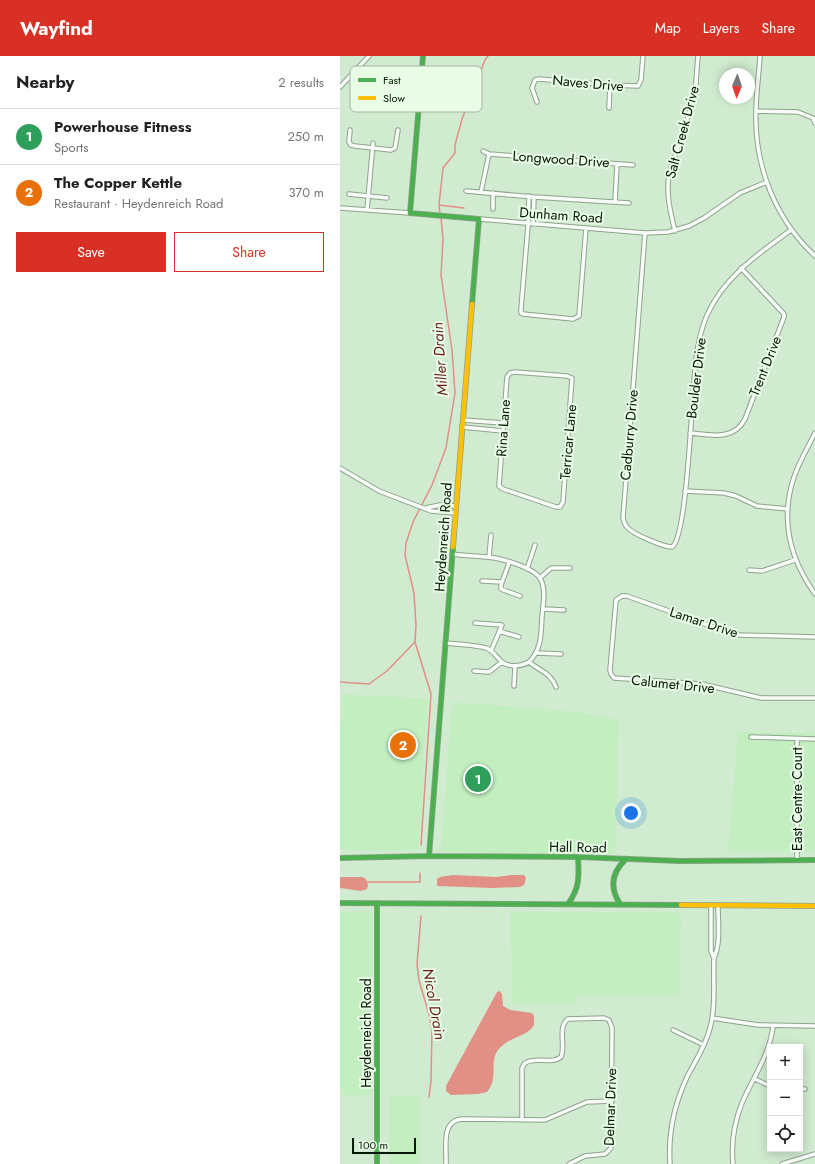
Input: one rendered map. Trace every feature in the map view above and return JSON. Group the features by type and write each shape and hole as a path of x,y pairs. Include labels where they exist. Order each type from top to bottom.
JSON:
{"main road":[{"path":"422,66 423,56"},
{"path":"410,214 418,112"},
{"name":"Dunham Road","path":"410,214 479,219"},
{"name":"Heydenreich Road","path":"429,856 479,219"},
{"name":"Hall Road","path":"340,858 429,856 578,857 680,861 815,860"},
{"path":"568,904 578,886 578,857"},
{"path":"620,904 614,892 614,876 617,869 626,859"},
{"path":"340,902 815,906"},
{"name":"Heydenreich Road","path":"377,903 377,1164"}],"street":[{"path":"361,66 369,56"},
{"name":"Naves Drive","path":"537,102 533,92 533,83 535,80 539,79 638,86 641,80 643,56"},
{"name":"Salt Creek Drive","path":"675,231 668,196 668,181 695,95 698,56"},
{"path":"760,56 756,111 758,141 767,182 781,213 791,230 815,256"},
{"path":"340,87 350,77"},
{"path":"609,108 610,85"},
{"path":"756,111 798,112 813,118 815,124"},
{"path":"350,130 349,142 352,145 392,150 396,148 398,130"},
{"path":"367,210 373,143"},
{"name":"Longwood Drive","path":"483,151 489,154 633,165"},
{"path":"481,192 489,154"},
{"path":"615,202 617,164"},
{"name":"Dunham Road","path":"479,219 645,233 675,231 696,223 740,193 767,182"},
{"path":"466,191 629,203"},
{"path":"493,193 493,209"},
{"path":"349,194 387,198"},
{"path":"528,196 528,230 521,313 525,315 573,319 579,316 586,228"},
{"path":"533,224 534,197"},
{"name":"Dunham Road","path":"340,208 410,214"},
{"name":"Boulder Drive","path":"686,491 696,360 702,331 708,314 730,280 741,268 753,257 791,230"},
{"name":"Cadburry Drive","path":"645,233 623,507 623,518 626,526 634,533 664,546 674,546 683,514 686,491"},
{"name":"Trent Drive","path":"690,434 726,435 732,433 740,426 745,419 784,317 784,314 741,268"},
{"name":"Rina Lane","path":"499,484 507,377 510,373 515,372 567,376 572,378"},
{"name":"Terricar Lane","path":"499,484 503,489 556,508 562,506 572,378"},
{"path":"463,420 503,423"},
{"path":"462,427 503,431"},
{"path":"815,433 794,476 790,491 788,509 790,538 795,560 815,594"},
{"path":"340,468 379,491 434,512 455,513"},
{"path":"686,491 724,493 736,496 757,506 788,509"},
{"path":"426,508 440,505 456,506"},
{"path":"489,557 491,535"},
{"path":"527,569 535,545"},
{"path":"445,643 481,647 491,650 502,662 515,666 529,662 537,653 540,640 543,609 544,590 540,578 536,573 489,557 452,554"},
{"path":"749,570 762,571 795,560"},
{"path":"509,563 501,589 520,596"},
{"path":"540,578 551,568 570,568"},
{"path":"482,581 502,582"},
{"name":"Lamar Drive","path":"619,596 627,596 740,635 815,637"},
{"name":"Calumet Drive","path":"619,596 616,600 610,670 610,674 614,678 707,685 761,698 815,698"},
{"path":"543,609 564,610"},
{"path":"475,623 502,625 491,650"},
{"path":"499,631 518,637"},
{"path":"537,653 561,654"},
{"path":"474,671 489,672 502,662"},
{"path":"529,662 552,677 556,687"},
{"path":"514,686 515,666"},
{"path":"751,737 815,738"},
{"name":"East Centre Court","path":"797,738 797,860"},
{"path":"711,904 710,939 711,951 714,958"},
{"path":"670,1164 671,1136 677,1105 688,1076 704,1045 710,1029 712,1018 714,958 717,952 718,939 718,905"},
{"path":"710,939 718,939"},
{"name":"Delmar Drive","path":"522,1120 522,1068 524,1062 530,1060 557,1060 561,1057 563,1052 563,1024 568,1019 604,1018 609,1020 612,1028 612,1146 610,1151 605,1154 585,1156 570,1164"},
{"path":"712,1018 773,1026 815,1026"},
{"path":"733,1164 733,1140 736,1121 743,1102 768,1049 773,1026"},
{"path":"673,1030 704,1045"},
{"path":"755,1079 767,1085"},
{"path":"446,1164 446,1134 452,1122 459,1120 549,1119 582,1103 612,1101"},
{"path":"782,1164 815,1154"}],"shaded area":[{"path":"342,694 428,699 418,850 340,850 340,724"},
{"path":"452,702 578,712 619,720 615,854 515,854 441,851"},
{"path":"738,732 815,733 815,852 728,851"},
{"path":"453,875 496,877 524,875 526,878 524,885 520,887 492,888 437,886 437,879 440,877"},
{"path":"340,877 362,877 366,879 368,885 367,889 361,891 340,888"},
{"path":"372,911 372,1095 340,1095 340,912"},
{"path":"510,912 681,913 680,995 575,995 575,1004 513,1003"},
{"path":"500,991 502,994 503,1006 510,1010 532,1013 534,1016 534,1025 527,1032 502,1045 495,1054 493,1081 487,1092 478,1094 451,1095 446,1091 446,1086 497,992"},
{"path":"389,1096 420,1096 419,1164 389,1164"}],"waterway":[{"name":"Miller Drain","path":"482,68 488,56"},
{"name":"Miller Drain","path":"440,214 439,205 443,168 455,153 455,145 465,112"},
{"path":"439,205 464,208"},
{"name":"Miller Drain","path":"421,845 431,694 415,642 416,625 414,593 405,555 406,543 413,522 432,485 446,448 455,393 452,350 441,275 443,239 441,217"},
{"name":"Miller Drain","path":"340,682 369,684 387,671 415,642"},
{"path":"366,882 420,882 420,873"},
{"name":"Nicol Drain","path":"421,916 417,964 419,981 429,1014 432,1030 431,1081 429,1097"}],"traffic: fast":[{"path":"422,66 423,56"},
{"path":"418,112 410,213 479,219 472,304"},
{"path":"429,856 453,547"},
{"path":"340,858 429,856 578,857 680,861 815,860"},
{"path":"568,904 577,887 579,870 578,857"},
{"path":"620,904 614,892 613,886 615,874 626,859"},
{"path":"340,903 681,905"},
{"path":"377,903 377,1164"}],"traffic: slow":[{"path":"453,547 472,304"},
{"path":"681,905 815,906"}],"place":[{"name":"The Copper Kettle","path":"403,745"},
{"name":"Powerhouse Fitness","path":"478,779"}]}
